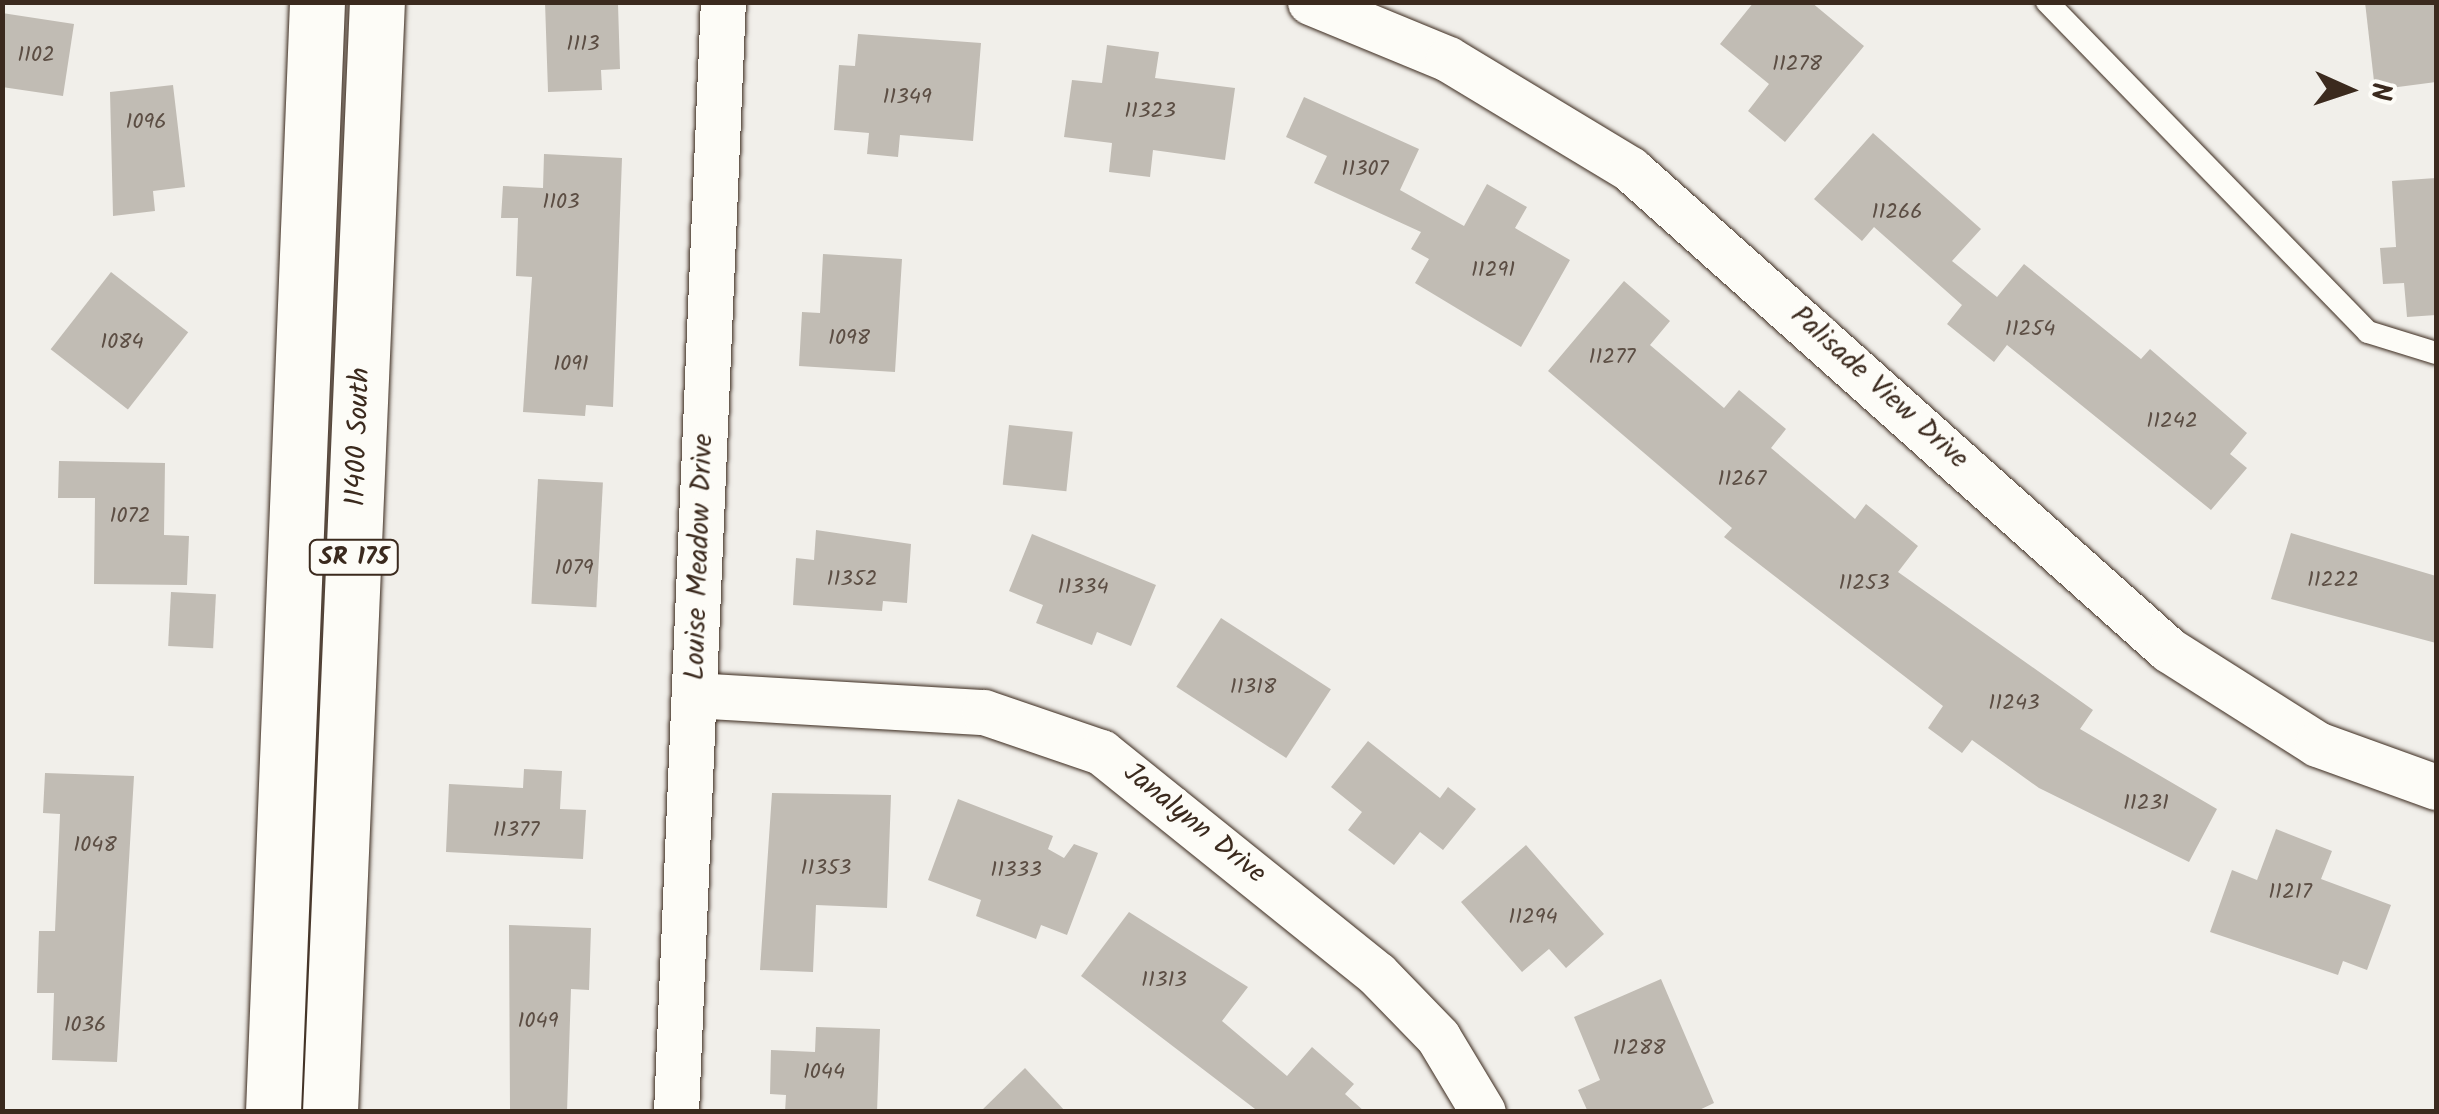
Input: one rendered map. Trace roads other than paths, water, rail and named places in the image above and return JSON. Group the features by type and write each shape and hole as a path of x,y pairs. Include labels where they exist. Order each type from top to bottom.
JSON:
{"main road":[{"name":"SR 175","path":"273,1112 317,2"},
{"name":"11400 South","path":"330,1112 378,2"}],"street":[{"name":"Louise Meadow Drive","path":"676,1112 723,2"},
{"name":"Palisade View Drive","path":"1310,2 1448,59 1630,169 2169,650 2316,744 2436,787"},
{"name":"Janalynn Drive","path":"694,696 984,712 1101,752 1376,974 1438,1036 1484,1112"}],"lane":[{"path":"2047,2 2360,324 2382,340 2436,353"}]}
